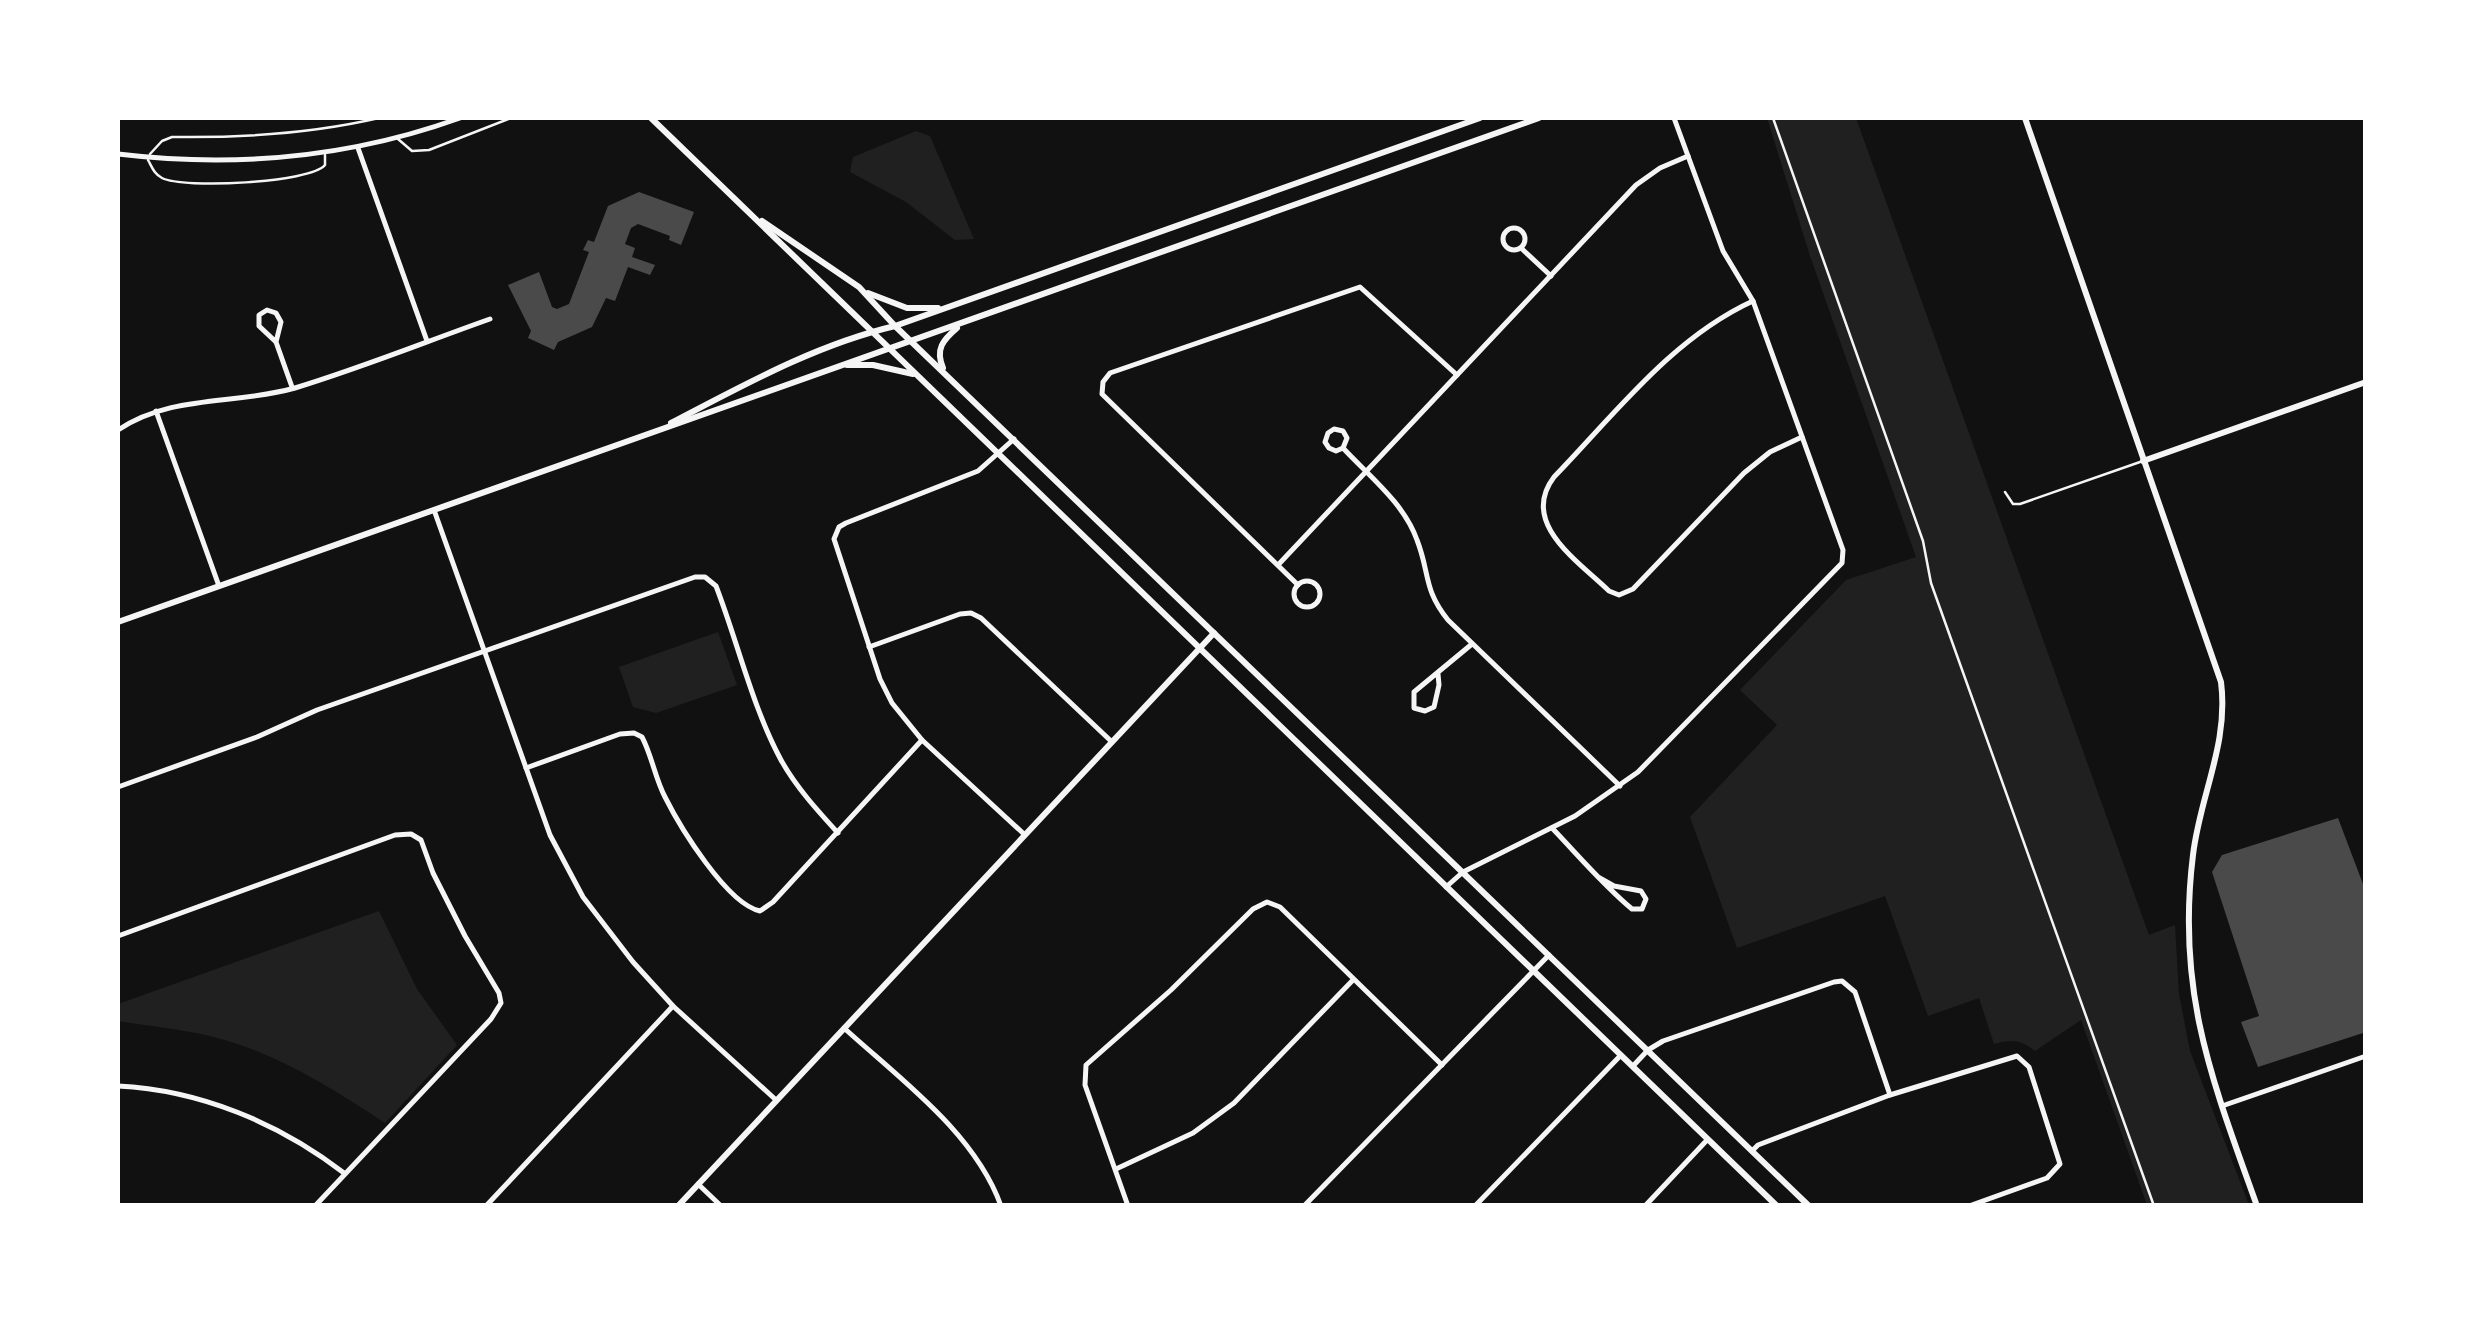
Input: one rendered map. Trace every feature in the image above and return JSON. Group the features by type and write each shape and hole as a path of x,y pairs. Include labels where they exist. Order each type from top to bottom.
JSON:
{"street":[{"path":"118,154 256,161 325,154 460,118"},
{"path":"650,118 1777,1206"},
{"path":"652,432 801,356 1480,118"},
{"path":"118,622 1539,118"},
{"path":"1446,887 1463,872 1594,806 1620,786 1668,745 1842,562 1842,550 1753,301 1723,251 1674,118"},
{"path":"2025,118 2222,682 2222,734 2193,850 2188,906 2192,997 2210,1075 2257,1206"},
{"path":"358,148 427,341"},
{"path":"1278,565 1636,185 1660,168 1688,156"},
{"path":"751,214 879,299 906,308 944,308"},
{"path":"1516,228 1522,232 1525,242 1521,248 1507,248 1503,238 1506,231 1516,228"},
{"path":"1521,248 1551,276"},
{"path":"859,287 895,326 1809,1206"},
{"path":"1298,585 1102,394 1110,372 1360,287 1457,375"},
{"path":"1753,301 1708,325 1678,350 1554,477 1541,502 1542,515 1554,537 1609,590 1620,595 1632,589 1757,461 1802,437"},
{"path":"276,342 281,322 276,313 267,310 259,314 259,326 276,342 293,388"},
{"path":"118,430 156,410 184,403 248,398 293,388 490,319"},
{"path":"946,374 940,360 942,342 965,322"},
{"path":"839,365 873,365 914,374"},
{"path":"2144,461 2366,382"},
{"path":"156,410 219,586"},
{"path":"1338,429 1345,434 1347,442 1343,448 1332,450 1326,445 1330,431 1338,429"},
{"path":"1014,440 999,456 960,480 839,527 834,539 869,647 892,703 922,740 1025,835"},
{"path":"1343,448 1403,513 1419,544 1427,586 1435,604 1620,786"},
{"path":"434,510 550,835 582,898 674,1006 776,1100"},
{"path":"118,786 483,651 695,577 705,577 716,586 779,757 802,792 838,833"},
{"path":"1313,583 1320,594 1316,602 1304,606 1297,602 1294,594 1298,585 1313,583"},
{"path":"869,647 971,613 981,618 1112,742"},
{"path":"678,1206 1214,633"},
{"path":"1438,674 1434,707 1425,711 1414,708 1414,692 1472,644"},
{"path":"526,768 620,734 642,737 664,796 701,856 740,901 751,909 766,908 922,740"},
{"path":"1552,828 1598,877 1632,910 1642,909 1646,898 1640,891 1614,886 1598,877"},
{"path":"118,936 395,835 410,834 420,840 433,873 500,993 501,1003 491,1019 315,1206"},
{"path":"1128,1206 1084,1084 1086,1066 1253,910 1267,902 1280,907 1442,1065"},
{"path":"1304,1206 1549,955"},
{"path":"1115,1170 1193,1133 1234,1103 1354,980"},
{"path":"1632,1066 1648,1050 1664,1042 1842,982 1855,992 1890,1095"},
{"path":"486,1206 674,1006"},
{"path":"844,1028 967,1145 985,1169 1000,1206"},
{"path":"1475,1206 1620,1054"},
{"path":"1752,1151 1758,1145 1890,1095 2006,1056 2017,1056 2029,1068 2060,1164 2047,1178 1968,1206"},
{"path":"2222,1106 2366,1056"},
{"path":"118,1086 192,1098 244,1115 299,1142 345,1174"},
{"path":"1645,1206 1708,1139"},
{"path":"698,1184 722,1206"}],"lane":[{"path":"325,154 325,166 308,176 228,183 167,180 156,176 146,158 162,140 172,137 268,136 379,118"},
{"path":"396,138 412,151 429,150 512,118"},
{"path":"2005,492 2009,500 2020,504 2144,461"}],"path":[{"path":"1772,118 1923,541 1931,584 1956,656 2154,1206"}],"shaded area":[{"path":"1767,118 1856,118 2149,935 2175,925 2179,994 2190,1051 2249,1205 2147,1205 2081,1020 2035,1051 2016,1042 1994,1044 1979,998 1928,1016 1885,896 1737,948 1690,817 1777,725 1740,690 1846,580 1916,557 1810,256"},
{"path":"916,131 930,136 974,239 955,240 906,202 850,172 853,157"},
{"path":"718,632 737,685 656,713 633,707 619,667"},
{"path":"379,911 417,989 457,1045 385,1123 323,1084 257,1051 210,1036 118,1021 118,1004"}],"building":[{"path":"639,192 694,212 681,245 669,240 670,236 638,224 631,228 625,244 635,248 632,257 655,265 650,275 628,267 615,301 606,298 592,327 558,342 554,350 528,338 531,331 508,285 539,272 552,307 569,304 589,252 583,250 588,240 594,242 608,206"},
{"path":"2338,818 2366,892 2366,1032 2258,1067 2241,1022 2259,1016 2212,872 2222,855"}]}
